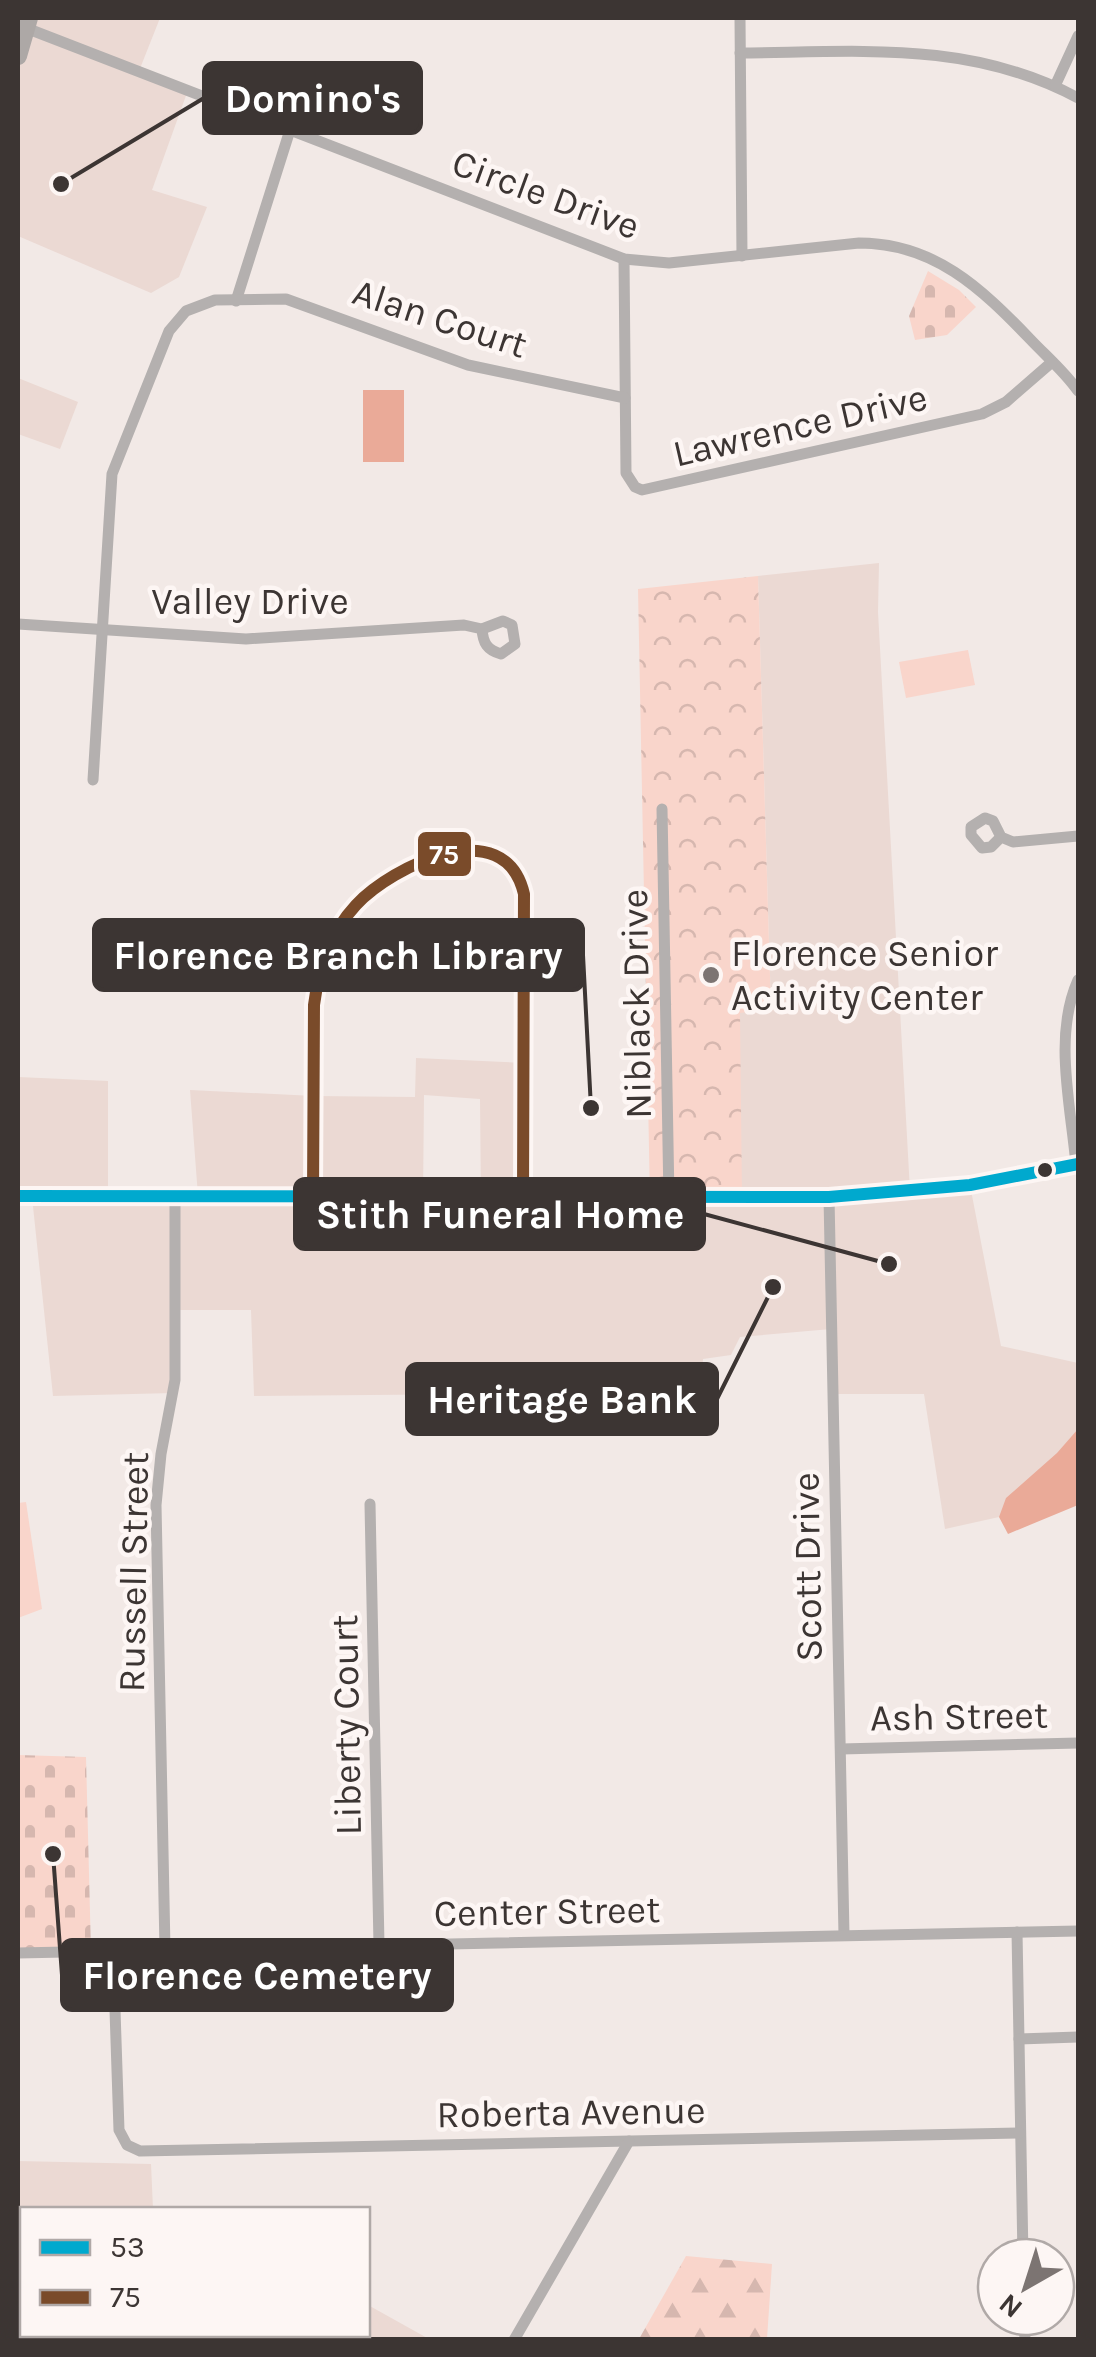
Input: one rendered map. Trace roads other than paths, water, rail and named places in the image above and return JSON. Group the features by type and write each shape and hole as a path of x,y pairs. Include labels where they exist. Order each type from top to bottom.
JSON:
{"main road":[{"path":"18,56 28,23"},
{"path":"18,1196 829,1197 970,1184 1077,1164"}],"street":[{"path":"740,18 742,256"},
{"name":"Circle Drive","path":"28,23 290,130 624,259 670,263 858,243 890,244 920,252 971,282 995,302 1078,390"},
{"path":"1055,86 1078,36"},
{"path":"740,52 932,53 994,65 1078,98"},
{"path":"236,301 290,130"},
{"path":"624,259 626,398"},
{"name":"Alan Court","path":"93,780 112,474 164,341 177,319 194,306 215,300 286,299 468,366 626,398"},
{"name":"Lawrence Drive","path":"626,398 626,473 634,487 649,490 982,414 1006,402 1052,362"},
{"name":"Valley Drive","path":"18,624 246,639 464,625 482,629"},
{"name":"Niblack Drive","path":"662,809 669,1199"},
{"path":"1001,837 1012,842 1078,836"},
{"path":"313,1198 314,1004 330,942 356,905 391,876 430,857 467,852 488,854 504,862 518,876 524,894 524,1199"},
{"path":"1077,1164 1065,1038 1067,1012 1078,980"},
{"name":"Russell Street","path":"164,1949 156,1504 175,1380 175,1196"},
{"name":"Scott Drive","path":"829,1197 844,1935"},
{"name":"Liberty Court","path":"370,1504 378,1945"},
{"name":"Ash Street","path":"841,1748 1078,1744"},
{"name":"Center Street","path":"18,1952 1078,1930"},
{"path":"1017,1932 1023,2237"},
{"name":"Roberta Avenue","path":"113,1950 118,2130 126,2144 140,2151 1020,2133"},
{"path":"1019,2038 1078,2037"},
{"path":"514,2340 629,2140"}],"place":[{"name":"Domino's","path":"61,184"},
{"name":"Florence Senior Activity Center","path":"711,975"},
{"name":"Florence Branch Library","path":"591,1108"},
{"name":"Stith Funeral Home","path":"889,1264"},
{"name":"Heritage Bank","path":"773,1287"},
{"name":"Florence Cemetery","path":"53,1854"}]}
